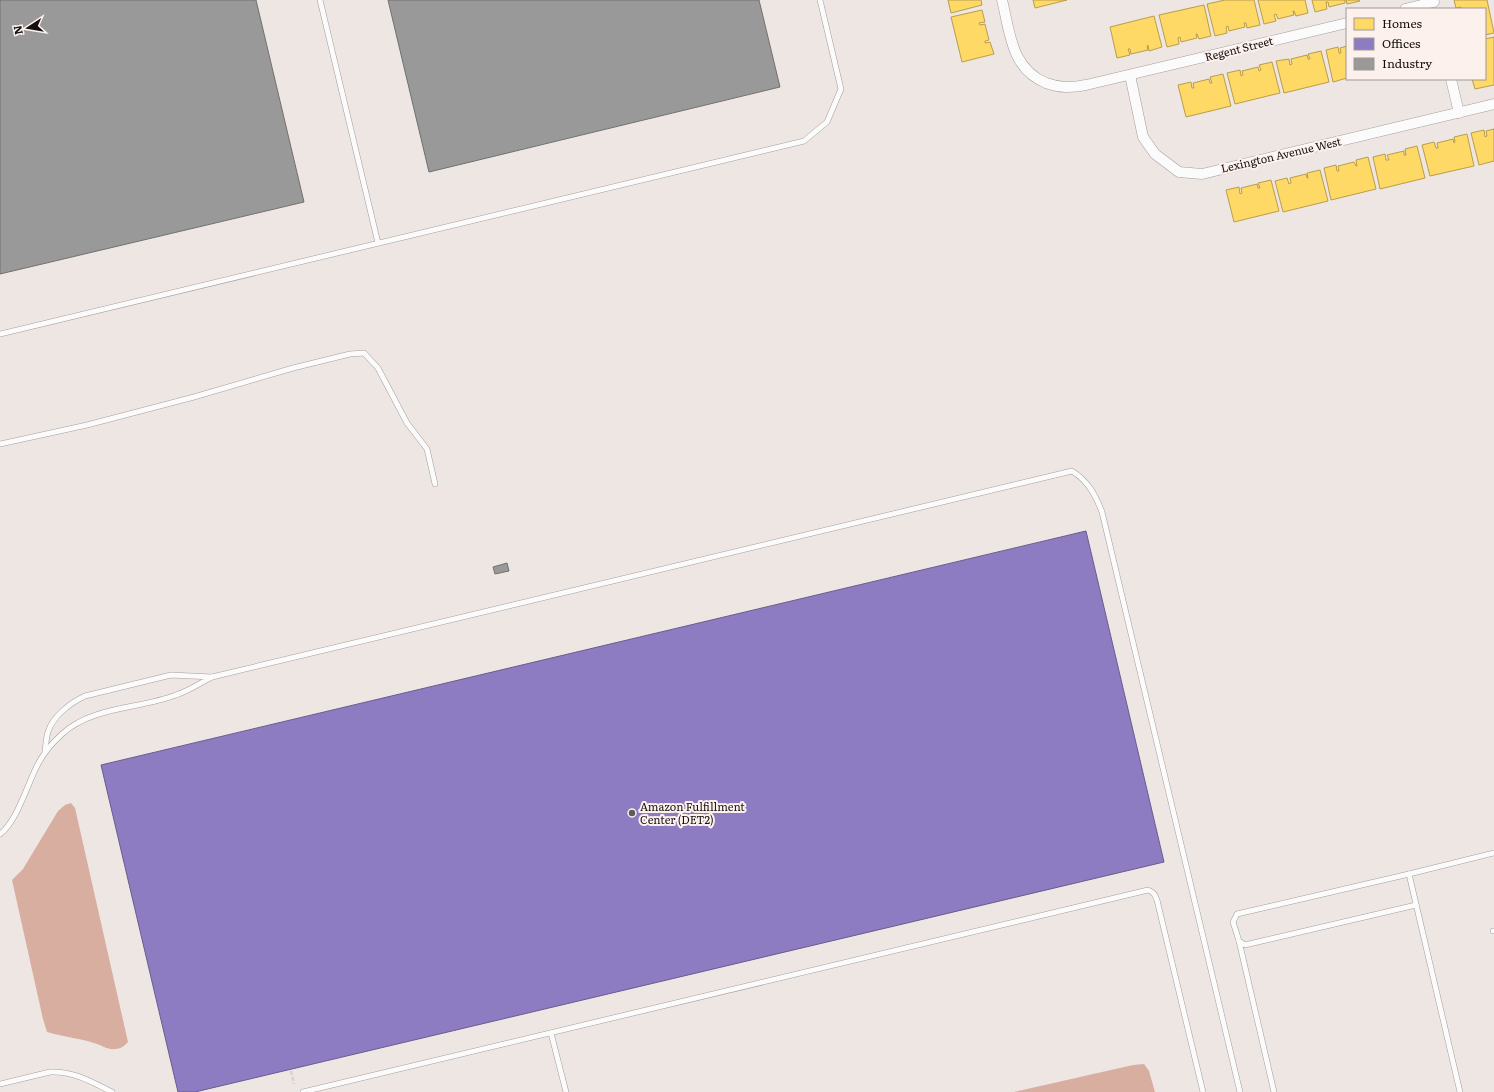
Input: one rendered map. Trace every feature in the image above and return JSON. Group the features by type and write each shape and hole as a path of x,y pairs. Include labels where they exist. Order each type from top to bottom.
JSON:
{"street":[{"name":"Regent Street","path":"1002,0 1013,48 1017,56 1028,72 1037,79 1060,87 1073,87 1130,75 1346,23"},
{"path":"1411,8 1434,4"},
{"name":"Lexington Avenue West","path":"1130,75 1143,137 1155,154 1179,172 1202,174 1494,104"},
{"path":"1451,80 1459,113"}],"lane":[{"path":"320,0 378,243"},
{"path":"0,334 804,141 827,122 841,89 820,0"},
{"path":"0,444 87,425 194,397 293,368 350,354 364,353 378,368 407,423 427,449 435,484"},
{"path":"0,834 11,824 36,767 45,751 63,733 85,719 109,711 176,695 212,678 1072,471 1082,477 1090,487 1102,512 1240,1092"},
{"path":"45,751 48,732 54,721 75,700 85,696 171,675 212,678"},
{"path":"1274,1092 1239,941 1233,922 1237,914 1494,853"},
{"path":"1408,874 1460,1092"},
{"path":"303,1092 1148,890 1155,894 1164,927 1203,1092"},
{"path":"1239,941 1245,944 1416,905"},
{"path":"551,1033 566,1092"},
{"path":"0,1084 42,1074 58,1072 80,1076 112,1092"}],"path":[{"path":"291,1071 294,1084"}],"shaded area":[{"path":"71,803 75,808 128,1042 117,1049 47,1032 12,880 23,869 58,811 65,805"},
{"path":"1144,1064 1149,1071 1155,1092 1014,1092 1133,1065"}],"building: Homes":[{"path":"948,0 981,0 982,5 951,13"},
{"path":"1033,0 1067,0 1035,8"},
{"path":"1225,0 1254,0 1260,25 1247,28 1246,23 1244,23 1245,27 1229,31 1228,26 1226,27 1227,33 1215,36 1207,4"},
{"path":"1258,0 1305,0 1308,13 1296,16 1293,11 1294,15 1278,19 1276,14 1274,15 1276,21 1264,24"},
{"path":"1312,0 1345,0 1345,3 1329,7 1328,2 1326,2 1327,9 1315,12"},
{"path":"1346,0 1359,0 1360,1 1347,4"},
{"path":"1454,0 1487,0 1494,33 1486,35 1486,8 1456,8"},
{"path":"1204,5 1211,36 1199,39 1196,34 1197,38 1181,42 1180,37 1178,38 1179,44 1167,47 1159,15"},
{"path":"982,10 985,22 979,23 980,25 985,24 989,40 985,41 985,43 990,42 994,54 962,62 951,17"},
{"path":"1154,16 1162,47 1149,51 1148,45 1148,50 1131,54 1130,49 1128,49 1130,55 1117,58 1110,27"},
{"path":"1494,37 1494,85 1475,89 1472,80 1486,80 1486,39"},
{"path":"1346,46 1346,78 1333,82 1326,50 1338,47 1339,53 1341,53 1340,48"},
{"path":"1321,51 1329,82 1284,93 1276,61 1289,59 1290,65 1292,64 1291,59 1307,55 1308,59 1310,59 1308,54"},
{"path":"1272,62 1280,93 1235,104 1227,73 1240,70 1241,76 1243,75 1242,71 1258,67 1259,71 1261,70 1259,65"},
{"path":"1223,74 1231,106 1186,117 1178,85 1191,82 1192,88 1194,88 1193,83 1209,79 1210,83 1212,83 1210,77"},
{"path":"1494,129 1494,161 1479,165 1471,133 1484,130 1485,137 1487,136 1486,131"},
{"path":"1467,134 1474,166 1430,176 1422,145 1434,142 1436,148 1438,148 1437,143 1453,139 1454,143 1454,137"},
{"path":"1417,146 1425,178 1380,189 1373,157 1385,154 1386,160 1389,160 1387,155 1404,151 1404,155 1406,155 1405,149"},
{"path":"1368,157 1376,189 1331,200 1324,168 1336,165 1337,171 1339,171 1338,166 1354,162 1357,166 1356,160"},
{"path":"1320,170 1328,201 1283,212 1275,181 1287,178 1289,184 1291,183 1290,178 1306,174 1308,178 1307,173"},
{"path":"1271,180 1279,211 1234,222 1226,190 1239,187 1240,194 1242,193 1241,188 1257,184 1258,188 1260,188 1258,183"}],"building: Offices":[{"name":"Amazon Fulfillment Center (DET2)","path":"1086,531 1164,862 195,1092 178,1092 101,765"}],"building: Industry":[{"path":"0,0 256,0 304,202 0,274"},
{"path":"388,0 759,0 780,87 429,172"},
{"path":"507,563 509,571 495,574 493,567"}],"place":[{"name":"Amazon Fulfillment Center (DET2)","path":"632,813"}]}
